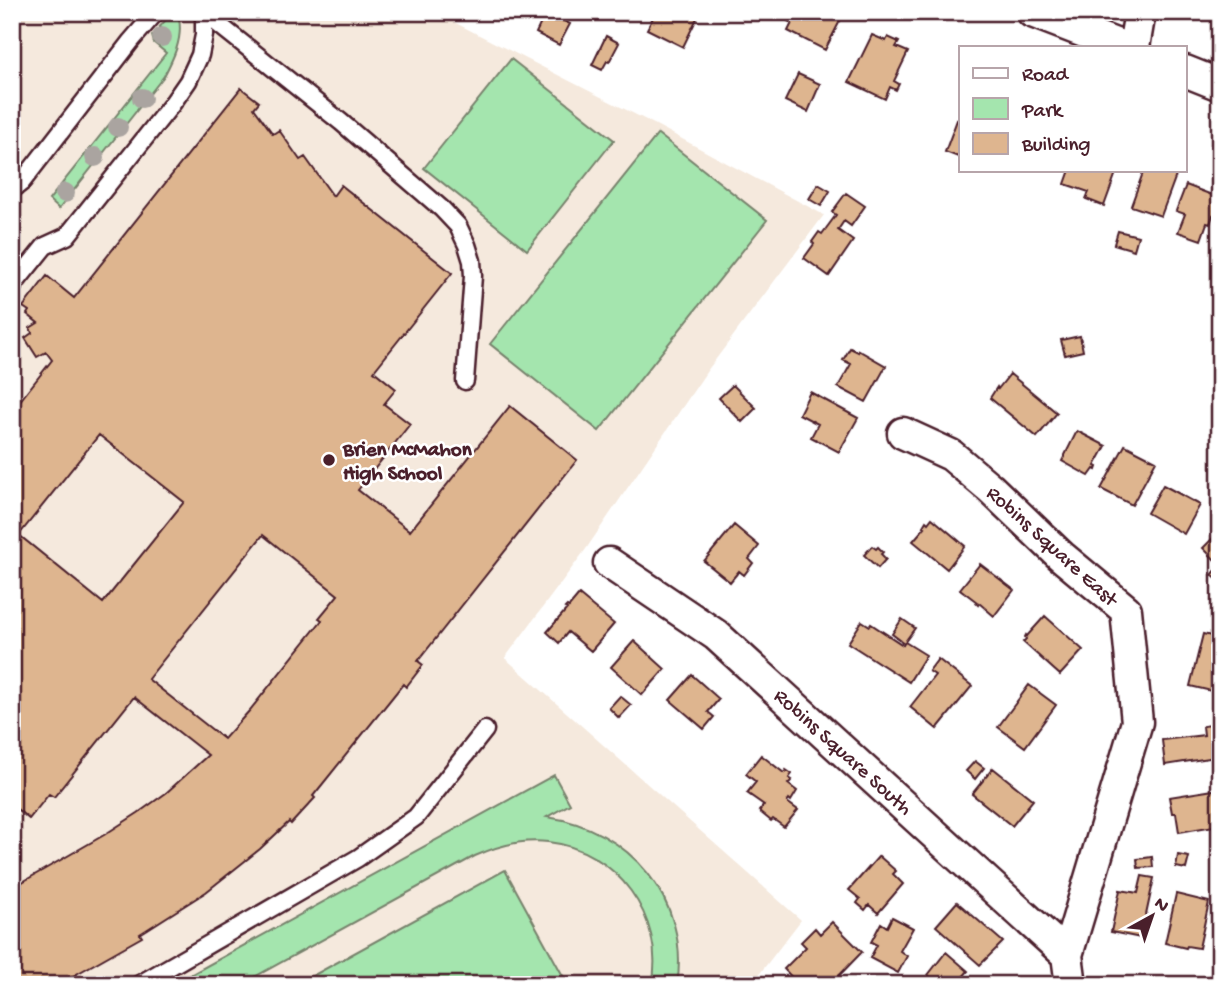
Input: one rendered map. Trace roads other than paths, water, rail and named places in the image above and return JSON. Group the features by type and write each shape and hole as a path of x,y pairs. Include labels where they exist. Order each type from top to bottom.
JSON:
{"street":[{"path":"1032,12 1120,46"},
{"path":"1134,46 1140,12"},
{"path":"1186,71 1220,85"},
{"name":"Robins Square East","path":"903,433 951,455 1061,556 1126,610 1137,722 1068,955 1070,985"},
{"name":"Robins Square South","path":"609,563 716,635 1068,955"}],"lane":[{"path":"12,190 21,183 156,12"},
{"path":"12,287 46,246 67,236 172,104 188,81 200,55 204,35 204,12"},
{"path":"204,12 341,122 442,209 457,226 472,261 473,276 465,381"},
{"path":"138,985 358,858 416,817 485,730"}],"place":[{"name":"Brien McMahon High School","path":"329,460"}]}
